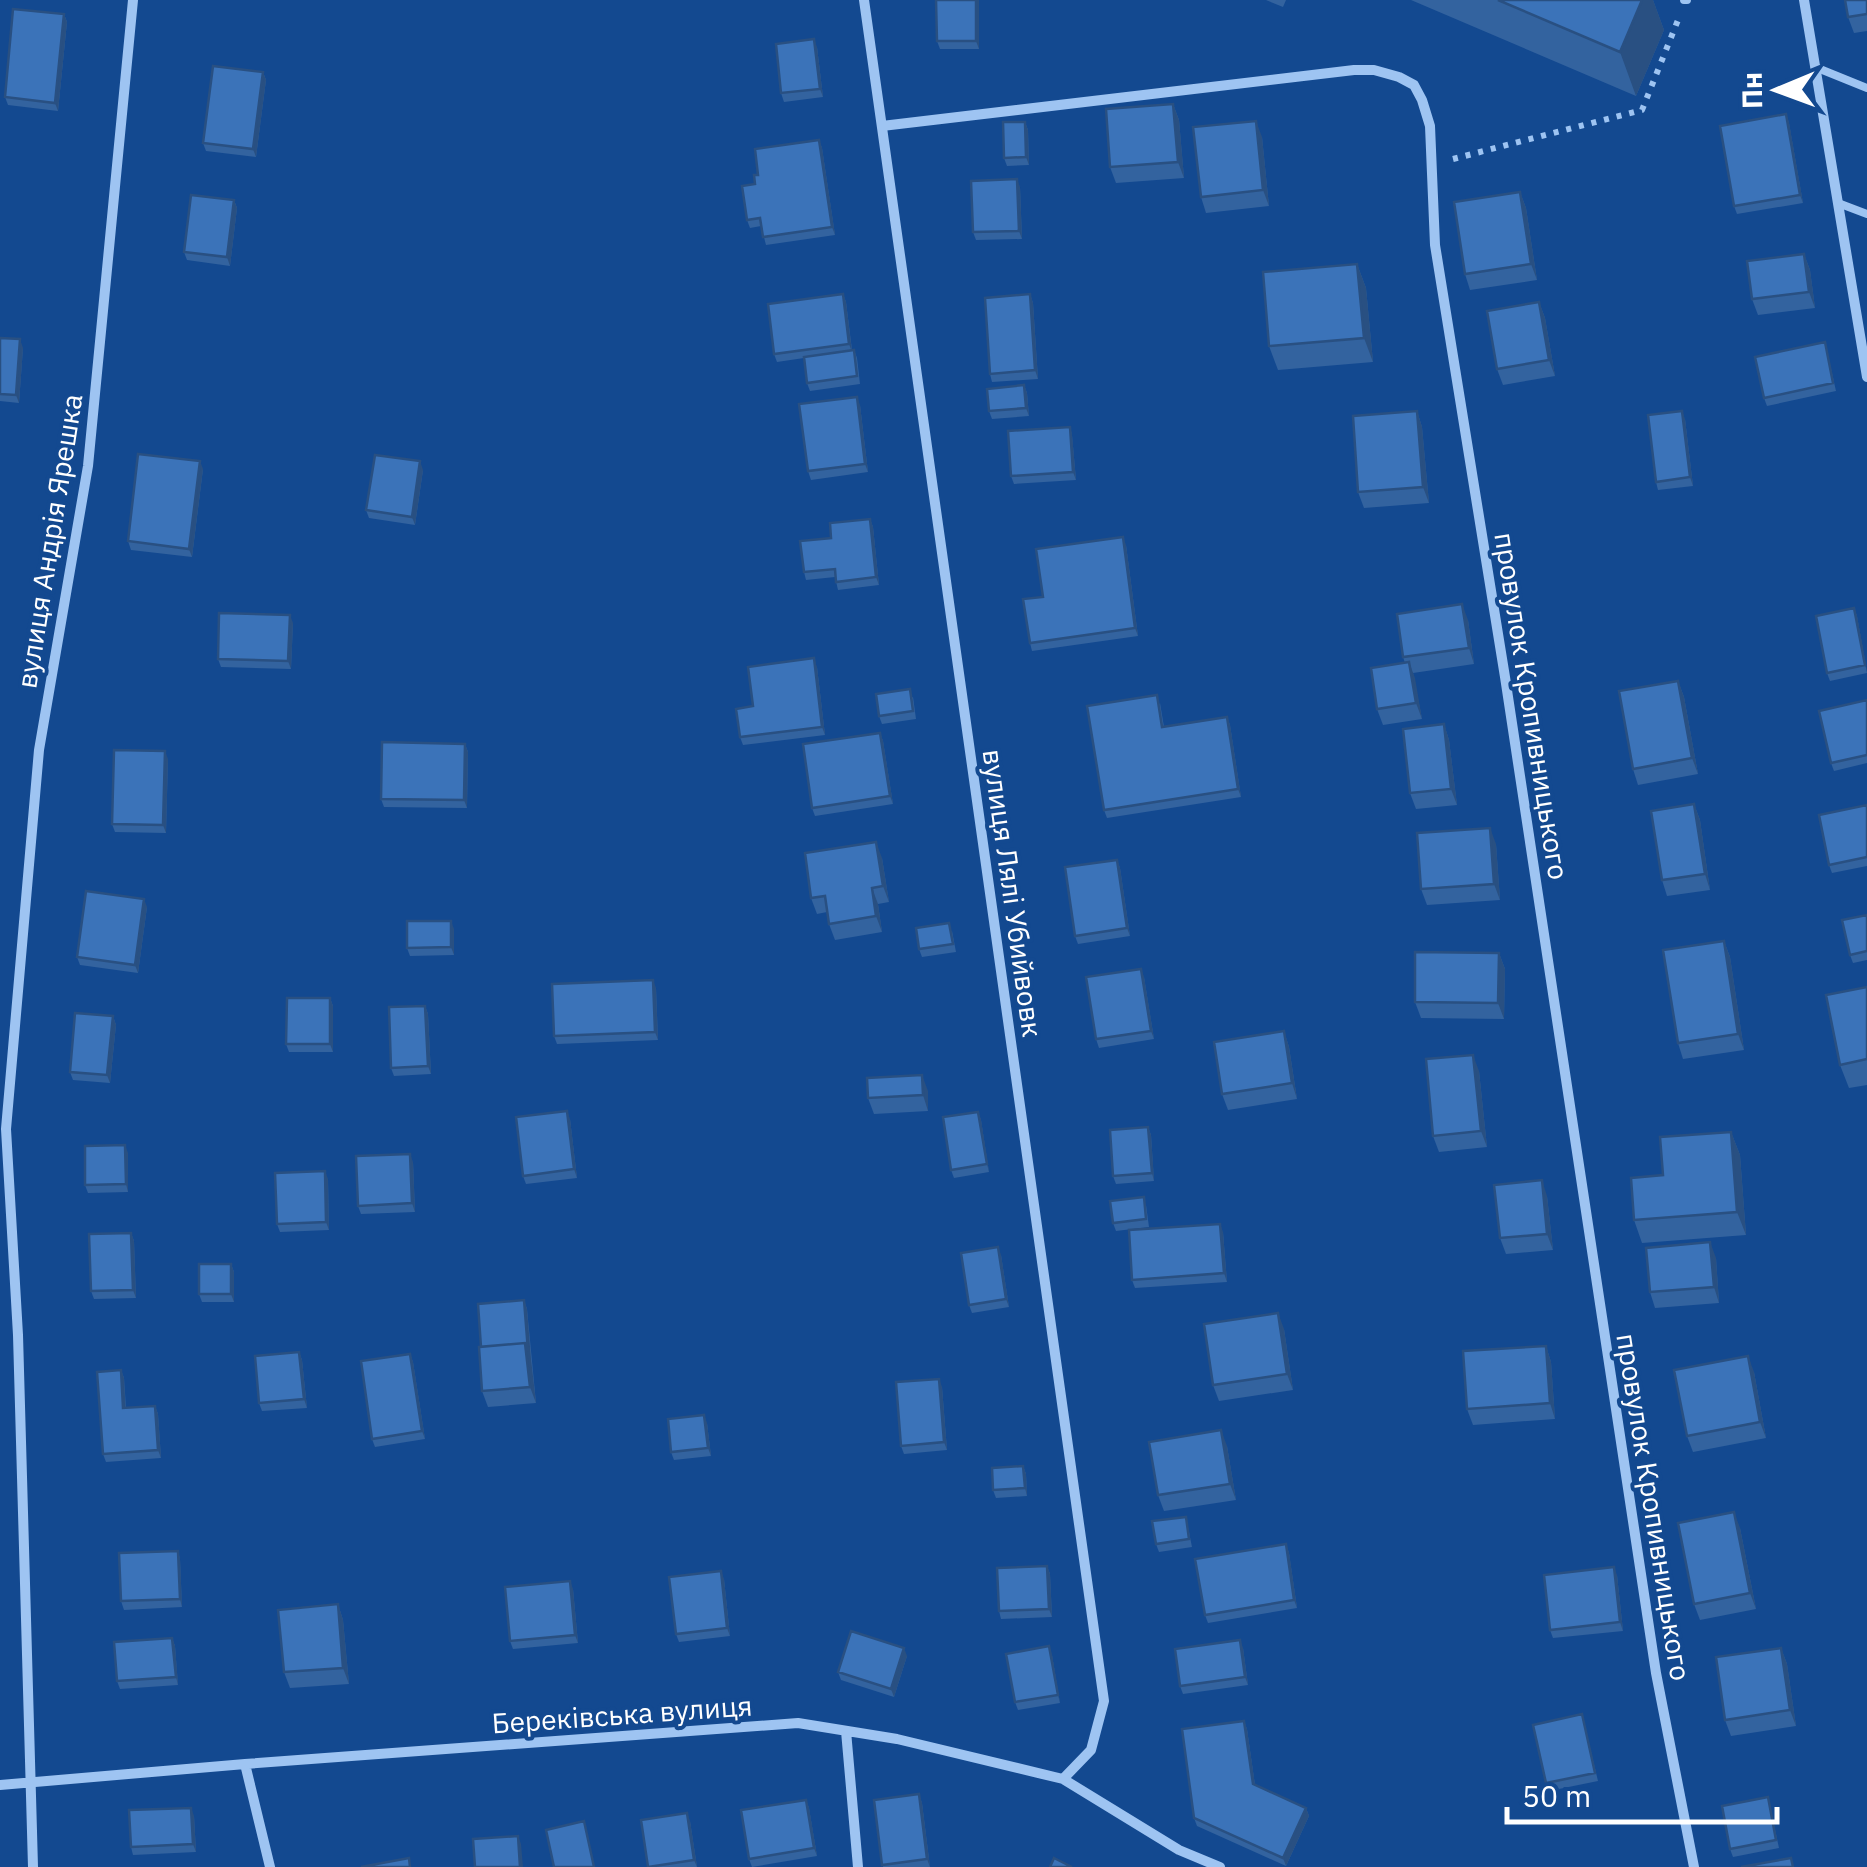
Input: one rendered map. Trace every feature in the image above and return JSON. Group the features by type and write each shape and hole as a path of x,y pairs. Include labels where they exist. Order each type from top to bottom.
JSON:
{"street":[{"name":"вулиця Андрія Ярешка","path":"33,1867 18,1334 6,1130 39,750 88,466 134,0"},
{"name":"вулиця Лялі Убийвовк","path":"864,0 1104,1701 1091,1750 1063,1780"},
{"path":"1804,0 1867,377"},
{"name":"провулок Кропивницького","path":"882,126 1354,70 1374,70 1399,77 1414,85 1422,100 1430,126 1435,245 1505,677 1656,1673 1694,1867"},
{"name":"Береківська вулиця","path":"0,1784 798,1723 898,1740 1063,1780 1179,1850 1220,1867"},
{"path":"846,1731 858,1867"},
{"path":"245,1764 270,1867"}],"lane":[{"path":"1815,67 1867,88"},
{"path":"1838,203 1867,214"}],"path":[{"path":"1431,165 1642,110 1685,0"}],"building":[{"path":"936,0 976,0 976,41 937,41"},
{"path":"1498,0 1642,0 1620,52"},
{"path":"1845,0 1867,0 1867,14 1848,17"},
{"path":"13,9 64,14 55,103 5,97"},
{"path":"814,39 820,89 781,93 776,44"},
{"path":"213,66 263,72 253,149 203,143"},
{"path":"1173,104 1178,162 1110,167 1106,109"},
{"path":"1786,114 1800,195 1734,206 1720,126"},
{"path":"1256,121 1263,190 1201,197 1193,127"},
{"path":"1003,122 1025,122 1026,157 1004,158"},
{"path":"819,140 832,227 763,237 760,218 747,220 742,186 755,184 755,149"},
{"path":"1017,179 1019,231 973,232 971,181"},
{"path":"1520,192 1531,264 1465,274 1454,202"},
{"path":"191,195 234,200 227,257 184,252"},
{"path":"1804,254 1809,292 1752,299 1747,261"},
{"path":"1357,264 1364,338 1269,346 1263,272"},
{"path":"843,294 849,344 774,354 768,304"},
{"path":"1030,294 1035,370 990,374 985,298"},
{"path":"1539,302 1549,360 1497,369 1487,311"},
{"path":"0,338 20,339 16,395 0,394"},
{"path":"1825,342 1833,383 1764,398 1755,357"},
{"path":"854,350 857,376 807,383 804,357"},
{"path":"1024,385 1026,408 989,411 987,389"},
{"path":"857,397 865,464 808,471 799,404"},
{"path":"1417,411 1423,487 1358,492 1353,416"},
{"path":"1682,411 1690,477 1656,482 1648,415"},
{"path":"1070,427 1073,472 1011,476 1008,431"},
{"path":"138,454 200,461 189,549 128,541"},
{"path":"375,455 420,461 412,517 366,510"},
{"path":"870,519 876,577 836,582 835,569 804,572 800,541 831,538 830,523"},
{"path":"1123,537 1135,628 1030,643 1023,599 1043,597 1036,549"},
{"path":"1462,604 1469,648 1403,657 1397,614"},
{"path":"1854,608 1865,665 1827,673 1816,616"},
{"path":"219,613 290,615 288,661 218,659"},
{"path":"814,658 822,727 740,737 736,709 753,706 748,667"},
{"path":"1409,662 1416,703 1377,709 1371,668"},
{"path":"1678,681 1692,758 1633,769 1619,691"},
{"path":"910,689 913,711 879,716 876,694"},
{"path":"1157,695 1162,727 1227,717 1238,789 1104,810 1087,706"},
{"path":"1867,700 1867,755 1831,763 1819,711"},
{"path":"1444,724 1451,789 1410,793 1403,729"},
{"path":"880,733 890,796 812,808 803,744"},
{"path":"382,742 465,744 464,800 381,799"},
{"path":"114,750 165,751 163,825 112,824"},
{"path":"1694,804 1705,874 1662,880 1651,811"},
{"path":"1867,805 1867,857 1829,865 1819,815"},
{"path":"1490,828 1494,884 1421,889 1417,833"},
{"path":"876,842 883,886 872,888 876,916 829,924 825,896 811,898 805,853"},
{"path":"1117,860 1127,928 1075,936 1065,867"},
{"path":"86,891 144,899 135,965 77,957"},
{"path":"1867,915 1867,951 1850,955 1842,920"},
{"path":"407,921 451,921 451,947 407,948"},
{"path":"949,923 953,944 919,949 916,928"},
{"path":"1724,941 1738,1034 1678,1043 1663,950"},
{"path":"1415,952 1499,953 1498,1003 1415,1002"},
{"path":"1141,969 1151,1031 1096,1039 1086,977"},
{"path":"653,980 655,1032 554,1036 552,984"},
{"path":"1867,987 1867,1059 1840,1065 1826,995"},
{"path":"287,998 330,998 330,1044 286,1044"},
{"path":"425,1006 428,1066 391,1068 389,1007"},
{"path":"75,1013 113,1016 107,1075 70,1072"},
{"path":"1284,1031 1292,1083 1222,1094 1214,1042"},
{"path":"1473,1055 1481,1131 1433,1136 1426,1059"},
{"path":"922,1075 923,1095 868,1098 867,1078"},
{"path":"567,1111 574,1169 523,1176 516,1117"},
{"path":"978,1112 987,1164 951,1170 943,1117"},
{"path":"1148,1127 1152,1173 1113,1176 1110,1130"},
{"path":"1731,1132 1737,1212 1634,1220 1631,1178 1663,1175 1660,1137"},
{"path":"125,1145 126,1184 85,1185 85,1146"},
{"path":"410,1154 412,1203 358,1206 356,1156"},
{"path":"325,1171 326,1222 277,1224 275,1173"},
{"path":"1542,1180 1547,1234 1500,1238 1494,1185"},
{"path":"1144,1197 1146,1219 1113,1223 1110,1201"},
{"path":"1220,1224 1224,1273 1132,1280 1129,1230"},
{"path":"131,1233 133,1290 91,1291 89,1234"},
{"path":"1710,1242 1714,1287 1650,1292 1646,1248"},
{"path":"998,1247 1006,1299 969,1305 961,1253"},
{"path":"199,1264 231,1264 231,1294 199,1294"},
{"path":"524,1300 528,1351 525,1343 481,1347 478,1304"},
{"path":"1278,1313 1287,1374 1213,1385 1204,1324"},
{"path":"525,1343 530,1387 482,1391 479,1347"},
{"path":"1546,1346 1550,1403 1467,1409 1463,1351"},
{"path":"299,1352 304,1399 259,1403 255,1356"},
{"path":"410,1354 422,1431 372,1439 361,1361"},
{"path":"1748,1356 1760,1422 1687,1436 1674,1370"},
{"path":"121,1370 123,1408 155,1406 158,1450 103,1454 97,1372"},
{"path":"939,1379 944,1442 901,1446 896,1382"},
{"path":"704,1415 708,1448 671,1452 668,1419"},
{"path":"1221,1430 1230,1484 1158,1495 1149,1442"},
{"path":"1023,1466 1025,1488 993,1490 992,1468"},
{"path":"1734,1512 1750,1593 1694,1604 1678,1523"},
{"path":"1186,1517 1189,1539 1156,1544 1152,1521"},
{"path":"1286,1544 1294,1600 1205,1615 1195,1559"},
{"path":"178,1551 180,1599 121,1601 119,1553"},
{"path":"1047,1566 1049,1609 999,1611 997,1568"},
{"path":"1614,1567 1620,1622 1550,1630 1544,1575"},
{"path":"721,1571 727,1628 676,1634 669,1577"},
{"path":"570,1581 575,1635 510,1641 505,1587"},
{"path":"338,1604 343,1668 284,1672 278,1610"},
{"path":"851,1631 904,1648 891,1689 838,1672"},
{"path":"172,1638 176,1677 117,1681 114,1642"},
{"path":"1240,1640 1245,1677 1180,1686 1175,1649"},
{"path":"1049,1646 1058,1695 1015,1702 1006,1654"},
{"path":"1781,1648 1790,1710 1725,1720 1716,1657"},
{"path":"1582,1714 1595,1773 1546,1783 1533,1725"},
{"path":"1244,1721 1253,1784 1306,1808 1283,1858 1194,1818 1182,1729"},
{"path":"919,1794 927,1859 882,1865 874,1800"},
{"path":"1768,1797 1776,1840 1730,1849 1722,1806"},
{"path":"806,1800 814,1848 749,1859 741,1810"},
{"path":"191,1808 193,1844 131,1847 129,1810"},
{"path":"687,1813 694,1860 648,1867 641,1820"},
{"path":"584,1821 594,1867 554,1867 546,1830"},
{"path":"518,1836 520,1867 475,1867 473,1839"},
{"path":"409,1858 410,1867 361,1867"},
{"path":"1054,1858 1072,1867 1050,1867"},
{"path":"1791,1858 1793,1867 1741,1867"}]}
